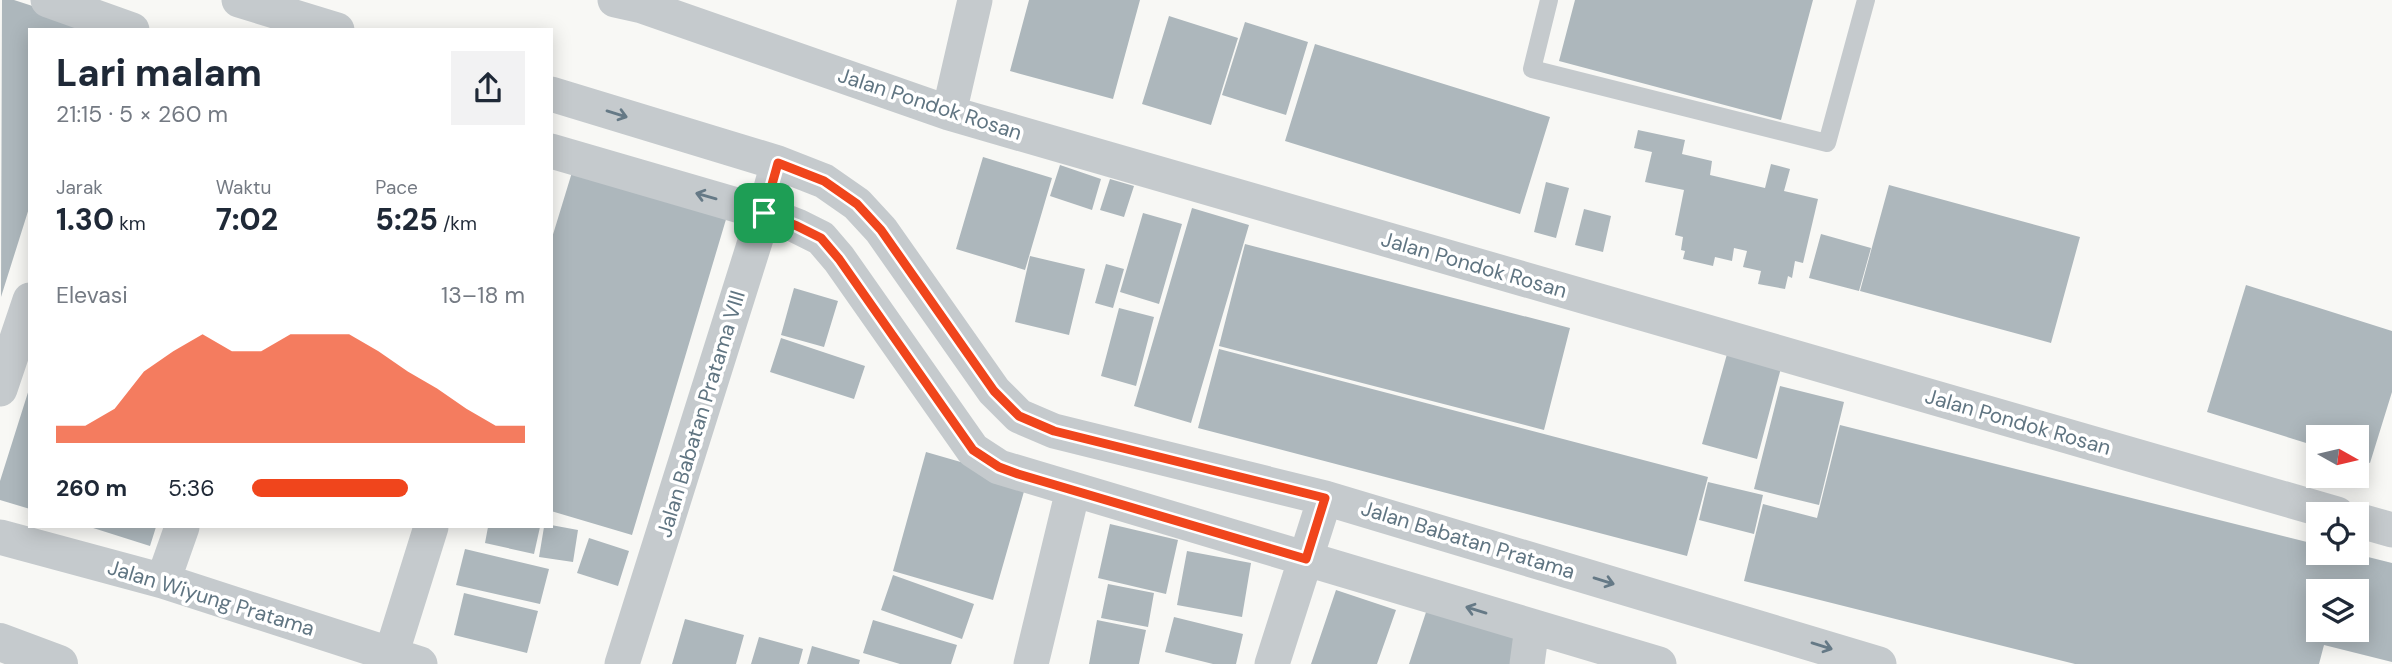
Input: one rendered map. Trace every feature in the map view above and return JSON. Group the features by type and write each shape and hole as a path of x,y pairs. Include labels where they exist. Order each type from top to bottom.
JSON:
{"street":[{"path":"48,0 126,21"},
{"path":"239,0 330,28"},
{"path":"949,113 975,0"},
{"name":"Jalan Pondok Rosan","path":"633,2 949,113 2306,505"},
{"path":"553,133 560,97"},
{"name":"Jalan Babatan Pratama","path":"560,97 778,163 824,181 857,204 881,230 994,391 1019,416 1054,431 1325,498 1868,662"},
{"path":"553,152 764,213 821,238 839,259 973,450 1009,471 1532,627 1575,652 1659,664"},
{"name":"Jalan Babatan Pratama VIII","path":"622,664 778,163"},
{"path":"0,390 28,306"},
{"path":"1031,664 1073,490"},
{"path":"1272,664 1325,498"},
{"path":"2369,523 2392,530"},
{"path":"163,581 181,528"},
{"path":"405,659 431,528"},
{"name":"Jalan Wiyung Pratama","path":"0,537 163,581 405,659"},
{"path":"1527,664 1532,627"},
{"path":"0,642 59,664"}],"lane":[{"path":"1549,0 1532,69 1827,143 1866,0"}],"building":[{"path":"2,0 14,0 88,24 87,28 28,28 28,211 1,297"},
{"path":"1029,0 1140,0 1113,99 1010,71"},
{"path":"1575,0 1813,0 1781,120 1559,61"},
{"path":"1169,16 1238,38 1211,125 1142,104"},
{"path":"1245,22 1308,42 1286,115 1222,95"},
{"path":"1315,44 1550,117 1520,214 1285,141"},
{"path":"1638,130 1685,140 1682,154 1712,161 1710,175 1765,188 1771,164 1790,169 1784,191 1818,199 1803,263 1795,261 1792,278 1788,276 1785,289 1758,284 1761,271 1743,267 1747,251 1734,248 1732,261 1715,257 1713,266 1683,259 1683,237 1675,235 1684,190 1645,182 1652,152 1634,148"},
{"path":"983,157 1052,178 1025,270 956,249"},
{"path":"1060,165 1101,179 1092,210 1050,196"},
{"path":"573,169 727,216 632,535 553,512 553,234"},
{"path":"1110,179 1134,186 1124,217 1100,210"},
{"path":"1546,182 1569,188 1556,238 1534,232"},
{"path":"1889,185 2080,237 2051,343 1860,291"},
{"path":"1192,208 1249,225 1191,423 1134,406"},
{"path":"1584,209 1611,216 1603,252 1575,245"},
{"path":"1143,213 1182,224 1159,304 1120,292"},
{"path":"1821,234 1871,248 1859,291 1809,278"},
{"path":"1245,244 1570,328 1544,430 1219,346"},
{"path":"1030,256 1085,269 1069,335 1015,322"},
{"path":"1106,264 1124,269 1113,308 1095,303"},
{"path":"2246,285 2392,331 2392,392 2370,463 2370,425 2306,425 2306,443 2207,412"},
{"path":"794,288 838,301 824,347 781,335"},
{"path":"1119,308 1154,317 1136,386 1101,376"},
{"path":"781,338 865,366 854,399 770,372"},
{"path":"1219,349 1708,477 1687,556 1198,428"},
{"path":"1727,354 1781,368 1757,459 1702,444"},
{"path":"1780,386 1844,402 1819,505 1754,489"},
{"path":"28,392 28,508 0,500 0,481"},
{"path":"1840,425 2306,542 2306,565 2369,565 2369,557 2392,563 2392,662 2324,645 2319,664 2075,664 1744,581 1763,504 1817,518"},
{"path":"926,452 1027,481 993,600 893,571"},
{"path":"1708,482 1763,495 1754,534 1699,520"},
{"path":"1110,524 1178,540 1166,594 1098,578"},
{"path":"553,525 578,530 573,562 539,557 544,528 553,528"},
{"path":"93,528 156,528 150,546"},
{"path":"488,528 540,528 534,554 485,543"},
{"path":"589,538 629,551 618,586 577,573"},
{"path":"465,549 549,569 540,604 456,585"},
{"path":"1187,551 1251,563 1242,617 1177,605"},
{"path":"893,575 974,604 962,639 881,610"},
{"path":"1108,584 1154,593 1148,627 1101,618"},
{"path":"1336,590 1396,610 1377,664 1311,664"},
{"path":"464,593 538,611 527,653 454,635"},
{"path":"1430,600 1529,632 1519,664 1409,664"},
{"path":"1174,617 1243,634 1236,664 1213,664 1165,652"},
{"path":"685,619 744,635 736,664 672,664"},
{"path":"873,620 957,645 951,664 900,664 863,653"},
{"path":"1097,620 1146,630 1139,664 1089,664"},
{"path":"759,637 803,649 799,664 751,664"},
{"path":"812,646 860,660 859,664 807,664"}],"route":[{"path":"778,163 824,181 857,204 881,230 994,391 1019,416 1054,431 1325,498 1306,559 1018,474 980,456 973,450 839,259 821,238 764,213 778,163"}]}
